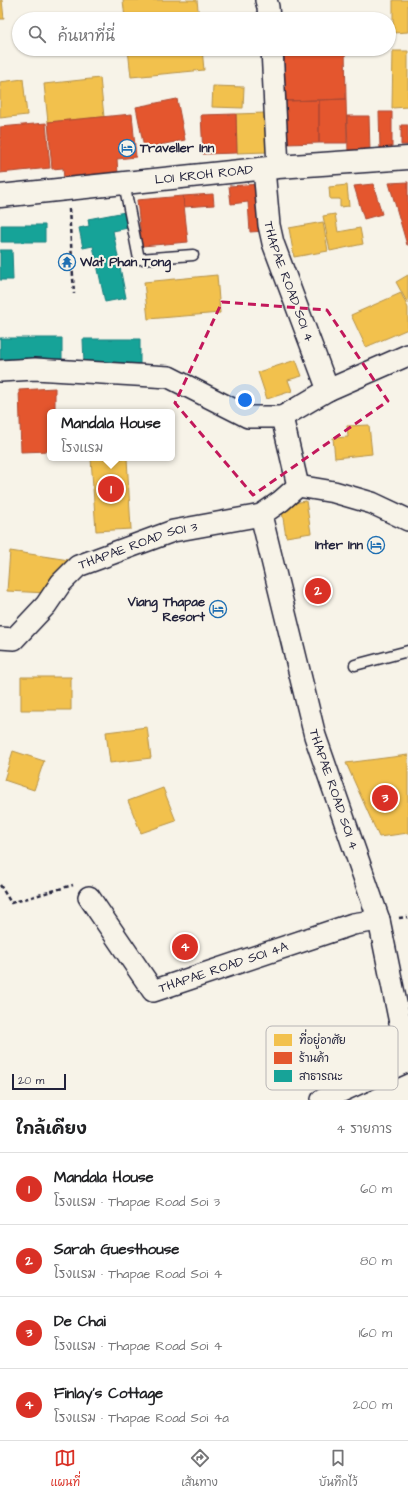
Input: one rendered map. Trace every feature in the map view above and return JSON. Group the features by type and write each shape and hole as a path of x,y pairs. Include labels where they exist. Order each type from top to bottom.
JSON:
{"street":[{"path":"266,0 268,12"},
{"name":"THAPAE ROAD SOI 4","path":"272,56 269,225 273,243 328,390"},
{"name":"LOI KROH ROAD","path":"0,196 271,168 408,158"},
{"path":"0,371 36,369 170,377 248,417 282,417 328,390 408,355"},
{"path":"282,417 298,486 334,492 372,503 408,520"},
{"name":"THAPAE ROAD SOI 3","path":"0,638 14,639 46,605 61,583 78,566 173,531 261,515 281,501 298,486"},
{"name":"THAPAE ROAD SOI 4","path":"261,515 315,736 379,920 408,1062"},
{"name":"THAPAE ROAD SOI 4A","path":"89,897 153,991 353,924 379,920"},
{"path":"398,1066 408,1062"},
{"path":"322,1100 345,1090"}],"lane":[{"path":"124,183 139,259 193,255"},
{"path":"355,664 408,651"}],"path":[{"path":"68,189 74,294"},
{"path":"0,885 11,903 78,884 89,897"}],"highlighted area":[{"path":"222,302 327,310 388,401 253,495 175,403"}],"building: ที่อยู่อาศัย":[{"path":"0,0 2,0 4,19 0,19"},
{"path":"123,0 197,0 198,12 124,12"},
{"path":"393,0 408,0 408,32 396,33 396,12 393,12"},
{"path":"396,51 408,51 408,107 392,108 393,56 396,56"},
{"path":"129,56 203,56 204,70 131,77"},
{"path":"100,78 104,117 48,122 44,84"},
{"path":"23,79 27,115 0,118 0,82"},
{"path":"213,86 244,87 243,108 212,107"},
{"path":"265,113 267,152 237,153 236,114"},
{"path":"347,185 349,206 340,207 340,199 330,199 329,187"},
{"path":"335,214 338,232 360,228 363,244 330,251 323,216"},
{"path":"323,222 328,251 294,257 289,228"},
{"path":"217,275 220,313 148,319 144,282"},
{"path":"408,275 408,304 396,282"},
{"path":"401,293 408,308 408,329 366,347 351,315"},
{"path":"296,360 302,376 288,380 292,391 267,399 258,372"},
{"path":"369,425 372,454 335,458 333,438 348,437 347,426"},
{"path":"91,461 127,461 131,529 96,531"},
{"path":"306,501 311,533 286,537 281,505"},
{"path":"10,551 69,560 47,593 7,591"},
{"path":"21,677 71,677 71,710 21,710"},
{"path":"147,727 151,758 110,763 106,732"},
{"path":"13,751 44,761 34,790 4,780"},
{"path":"408,755 408,833 379,837 346,763"},
{"path":"163,788 176,821 141,833 128,801"}],"building: ร้านค้า":[{"path":"284,56 345,56 346,99 285,101"},
{"path":"177,99 185,140 144,148 136,107"},
{"path":"346,99 347,143 319,143 319,100"},
{"path":"319,100 319,143 286,144 285,101"},
{"path":"379,112 392,112 392,149 380,149"},
{"path":"132,114 136,157 117,159 118,174 64,179 63,168 52,169 48,122"},
{"path":"236,114 237,153 203,154 201,115"},
{"path":"347,116 369,116 370,152 348,152"},
{"path":"46,123 50,168 0,173 0,127"},
{"path":"401,125 408,125 408,145 401,145"},
{"path":"408,182 408,245 407,245 389,183"},
{"path":"261,184 264,231 250,232 248,202 231,204 229,186"},
{"path":"373,184 382,214 364,219 354,186"},
{"path":"213,194 214,205 184,207 183,196"},
{"path":"183,196 188,242 142,246 137,200"},
{"path":"55,388 55,409 47,409 47,451 21,452 19,390"}],"building: สาธารณะ":[{"path":"125,212 128,228 113,231 126,298 105,302 93,246 83,248 79,228 89,226 88,219"},
{"path":"1,225 45,225 45,242 1,242"},
{"path":"0,250 12,250 13,280 0,280"},
{"path":"0,338 62,338 62,362 0,363"},
{"path":"83,339 140,339 140,364 84,364"}],"place":[{"name":"Traveller Inn","path":"127,148"},
{"name":"Wat Phan Tong","path":"67,262"},
{"name":"Mandala House","path":"111,489"},
{"name":"Inter Inn","path":"376,545"},
{"name":"Sarah Guesthouse","path":"318,591"},
{"name":"Viang Thapae Resort","path":"218,609"},
{"name":"De Chai","path":"385,798"},
{"name":"Finlay's Cottage","path":"185,947"}]}
